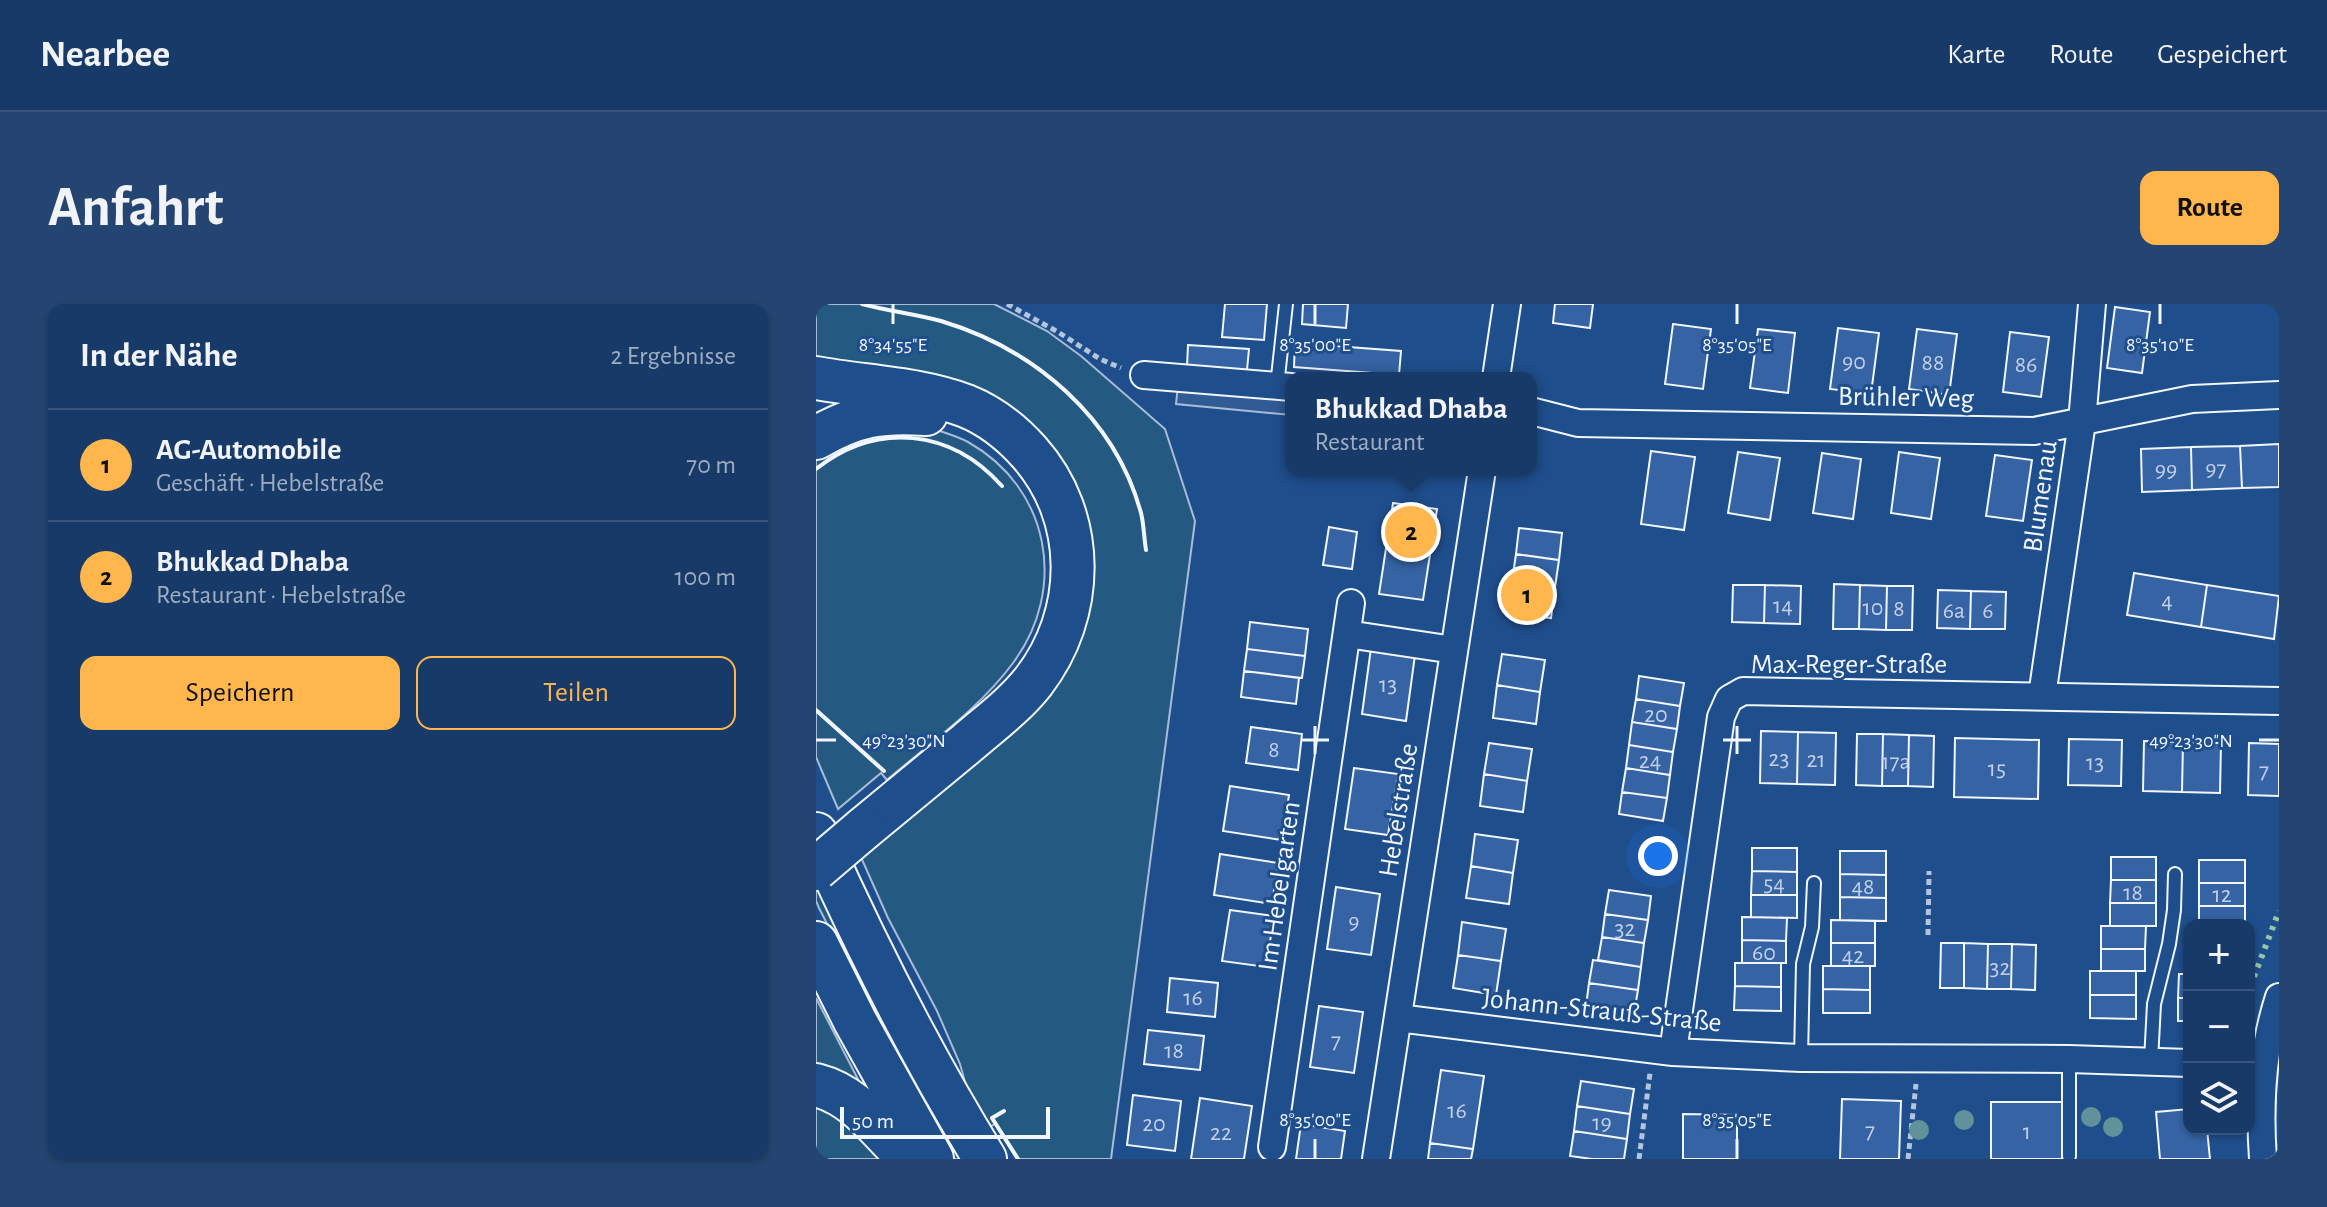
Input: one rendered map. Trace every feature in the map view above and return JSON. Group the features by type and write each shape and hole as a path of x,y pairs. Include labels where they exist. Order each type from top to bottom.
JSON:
{"highway":[{"path":"816,378 945,399 967,406 1005,428 1039,464 1052,483 1068,523 1073,582 1067,617 1054,649 1032,683 991,723 860,822 816,848"},
{"path":"816,438 857,419 890,412 926,414 956,421 983,436 1010,458 1032,485 1051,523 1056,558 1054,592 1044,622 1033,649 1015,675 860,822 816,869"},
{"path":"816,834 891,992 944,1092 985,1159"},
{"path":"816,943 855,1021 932,1159"},
{"path":"816,1085 840,1094 855,1104 910,1159"}],"street":[{"path":"1497,372 1507,304"},
{"name":"Blumenau","path":"2042,696 2082,422 2092,304"},
{"path":"1144,375 1284,386"},
{"name":"Brühler Weg","path":"1537,413 1578,423 2034,431 2192,399 2279,395"},
{"name":"Hebelstraße","path":"1376,1159 1481,476"},
{"name":"Im Hebelgarten","path":"1272,1147 1351,603"},
{"path":"1347,634 1454,650"},
{"name":"Max-Reger-Straße","path":"1663,1050 1721,717 1729,699 1743,691 2279,701"},
{"path":"2263,1159 2256,1066 2279,997"},
{"name":"Johann-Strauß-Straße","path":"1398,1018 1663,1050 1801,1058 2183,1063"}],"lane":[{"path":"1284,386 1286,304"},
{"path":"2151,1061 2154,1004 2169,944 2175,874"},
{"path":"1801,1058 1803,964 1812,927 1814,883"},
{"path":"2069,1059 2069,1156"}],"path":[{"path":"1007,304 1100,359 1144,375"},
{"path":"1928,935 1929,871"},
{"path":"1639,1159 1663,1050"},
{"path":"1908,1159 1919,1058"}],"shaded area":[{"path":"816,304 994,304 1047,331 1081,356 1165,429 1195,521 1111,1159 1018,1159 995,1124 985,1129 937,1011 888,918 860,855 1052,674 1054,462 816,363"},
{"path":"1178,385 1285,395 1285,414 1176,404"},
{"path":"934,429 968,442 996,462 1017,486 1033,513 1042,542 1045,573 1041,604 1030,634 1000,680 953,725 887,780 881,773 838,809 816,757 816,455 848,437"},
{"path":"816,880 963,1159 954,1159 909,1084 819,908"},
{"path":"816,998 862,1087 816,1074"},
{"path":"816,1096 895,1159 816,1159"}],"building":[{"path":"1225,304 1267,304 1264,340 1222,337"},
{"path":"1303,304 1348,304 1346,328 1302,324"},
{"path":"1555,304 1593,304 1590,328 1553,323"},
{"path":"2115,307 2150,312 2142,373 2107,368"},
{"path":"1673,324 1711,329 1703,389 1665,384"},
{"path":"1838,328 1879,333 1871,394 1830,389"},
{"path":"1758,329 1795,333 1788,393 1750,388"},
{"path":"1917,329 1957,334 1949,395 1909,389"},
{"path":"2010,332 2049,337 2041,397 2003,392"},
{"path":"1295,343 1401,351 1399,372 1294,367"},
{"path":"1188,345 1249,349 1247,370 1187,366"},
{"path":"2279,444 2279,487 2242,488 2240,446"},
{"path":"2240,446 2242,488 2192,490 2191,447"},
{"path":"2191,447 2192,490 2142,492 2141,449"},
{"path":"1651,451 1695,457 1684,530 1641,524"},
{"path":"1738,452 1780,458 1770,520 1728,513"},
{"path":"1899,452 1940,458 1931,519 1891,513"},
{"path":"1822,453 1861,459 1853,519 1813,513"},
{"path":"1995,455 2032,460 2023,521 1986,516"},
{"path":"1393,503 1437,509 1423,600 1379,594"},
{"path":"1329,527 1357,532 1352,569 1323,565"},
{"path":"1519,528 1562,533 1559,560 1516,554"},
{"path":"1516,554 1559,560 1555,587 1512,581"},
{"path":"2134,573 2207,585 2201,627 2127,615"},
{"path":"1512,581 1555,587 1551,618 1508,612"},
{"path":"1834,584 1860,585 1859,629 1833,629"},
{"path":"1733,585 1765,585 1764,623 1732,622"},
{"path":"1765,585 1801,586 1800,624 1764,623"},
{"path":"1860,585 1887,586 1886,630 1859,629"},
{"path":"2207,585 2279,596 2274,639 2201,627"},
{"path":"1887,586 1913,586 1912,630 1886,630"},
{"path":"1938,590 1971,591 1970,629 1937,628"},
{"path":"1971,591 2006,592 2005,629 1970,629"},
{"path":"1250,622 1308,629 1305,656 1247,649"},
{"path":"1371,648 1415,655 1406,721 1362,714"},
{"path":"1247,649 1305,656 1302,678 1244,671"},
{"path":"1502,654 1545,660 1540,692 1497,685"},
{"path":"1244,671 1299,678 1296,704 1241,697"},
{"path":"1639,676 1684,683 1680,706 1636,699"},
{"path":"1497,685 1540,692 1536,724 1493,718"},
{"path":"1636,699 1680,706 1677,729 1632,722"},
{"path":"1632,722 1677,729 1673,752 1629,745"},
{"path":"1251,727 1302,734 1298,770 1246,763"},
{"path":"1761,731 1798,732 1797,784 1760,783"},
{"path":"1798,732 1836,733 1835,785 1797,784"},
{"path":"1857,734 1883,734 1882,786 1856,785"},
{"path":"1883,734 1909,735 1908,786 1882,786"},
{"path":"1909,735 1934,736 1933,787 1908,786"},
{"path":"1955,738 2039,740 2038,799 1954,797"},
{"path":"2069,739 2122,740 2121,786 2068,785"},
{"path":"2144,741 2183,742 2182,792 2143,791"},
{"path":"2183,742 2221,743 2220,793 2182,792"},
{"path":"1489,743 1532,749 1527,781 1484,774"},
{"path":"2249,743 2279,744 2279,796 2248,795"},
{"path":"1629,745 1673,752 1670,775 1626,768"},
{"path":"1354,768 1398,774 1388,835 1345,829"},
{"path":"1626,768 1670,775 1667,798 1622,792"},
{"path":"1484,774 1527,781 1523,812 1480,806"},
{"path":"1230,786 1289,795 1282,840 1223,831"},
{"path":"1622,792 1667,798 1663,821 1619,814"},
{"path":"1475,834 1518,840 1513,873 1471,866"},
{"path":"1752,848 1797,848 1797,872 1752,871"},
{"path":"1840,851 1886,851 1886,875 1840,874"},
{"path":"1220,854 1278,863 1272,904 1214,895"},
{"path":"2111,857 2156,857 2156,880 2111,880"},
{"path":"2199,860 2245,860 2245,883 2199,883"},
{"path":"1471,866 1513,873 1509,904 1466,898"},
{"path":"1752,871 1797,872 1797,895 1751,895"},
{"path":"1840,874 1886,875 1886,898 1840,897"},
{"path":"2111,880 2156,880 2156,903 2110,903"},
{"path":"2199,883 2245,883 2245,906 2199,906"},
{"path":"1336,887 1380,894 1371,955 1327,949"},
{"path":"1609,890 1651,896 1648,920 1605,914"},
{"path":"1751,895 1797,895 1797,918 1751,917"},
{"path":"1840,897 1886,898 1886,921 1840,920"},
{"path":"2110,903 2156,903 2156,926 2110,926"},
{"path":"2199,906 2245,906 2245,919 2199,919"},
{"path":"1230,910 1274,916 1266,967 1222,961"},
{"path":"1605,914 1648,920 1644,943 1602,937"},
{"path":"1742,917 1787,918 1786,941 1742,940"},
{"path":"1831,920 1875,921 1875,943 1831,943"},
{"path":"1462,922 1506,929 1501,961 1458,955"},
{"path":"2101,926 2146,926 2145,949 2101,949"},
{"path":"1602,937 1644,943 1641,967 1598,960"},
{"path":"1742,940 1786,941 1786,963 1742,963"},
{"path":"1831,943 1875,943 1875,966 1831,966"},
{"path":"1941,943 1964,943 1964,988 1940,988"},
{"path":"1964,943 1988,944 1987,989 1964,988"},
{"path":"1988,944 2012,944 2011,989 1987,989"},
{"path":"2012,944 2036,945 2035,990 2011,989"},
{"path":"2101,949 2145,949 2145,971 2101,971"},
{"path":"1458,955 1501,961 1496,995 1453,988"},
{"path":"1593,960 1641,967 1638,990 1589,983"},
{"path":"1735,963 1781,963 1781,987 1735,986"},
{"path":"1823,966 1870,966 1870,990 1823,989"},
{"path":"2090,971 2136,971 2136,995 2090,995"},
{"path":"2179,974 2183,974 2183,998 2178,998"},
{"path":"1170,978 1218,983 1215,1017 1167,1012"},
{"path":"1589,983 1638,990 1634,1013 1586,1006"},
{"path":"1735,986 1781,987 1781,1011 1734,1010"},
{"path":"1823,989 1870,990 1870,1013 1823,1013"},
{"path":"2090,995 2136,995 2136,1019 2090,1018"},
{"path":"2178,998 2183,998 2183,1021 2178,1021"},
{"path":"1319,1006 1363,1012 1354,1073 1310,1067"},
{"path":"1148,1030 1204,1036 1200,1070 1144,1064"},
{"path":"1441,1070 1484,1076 1473,1149 1430,1143"},
{"path":"1581,1081 1634,1089 1630,1114 1577,1106"},
{"path":"1133,1095 1181,1101 1175,1151 1127,1145"},
{"path":"1200,1098 1252,1106 1244,1159 1191,1159"},
{"path":"1842,1099 1901,1101 1899,1159 1840,1159"},
{"path":"1991,1102 2062,1102 2062,1159 1991,1159"},
{"path":"1577,1106 1630,1114 1627,1139 1574,1131"},
{"path":"2183,1110 2183,1135 2208,1135 2210,1159 2160,1159 2156,1112"},
{"path":"1683,1114 1737,1115 1737,1159 1683,1159"},
{"path":"1301,1124 1345,1131 1341,1159 1296,1159"},
{"path":"1574,1131 1627,1139 1624,1159 1570,1156"},
{"path":"1430,1143 1473,1149 1471,1159 1428,1159"}],"hedge":[{"path":"2250,991 2279,911"}],"wall":[{"path":"862,304 941,321 975,333 1008,349 1066,392 1091,417 1112,446 1129,478 1141,513 1146,550"},
{"path":"816,469 864,443 888,438 913,438 937,443 960,453 982,467 1002,486"},
{"path":"816,710 884,771"},
{"path":"1004,1111 992,1118 1018,1159"}],"place":[{"name":"Bhukkad Dhaba","path":"1411,532"},
{"name":"AG-Automobile","path":"1527,595"}]}
